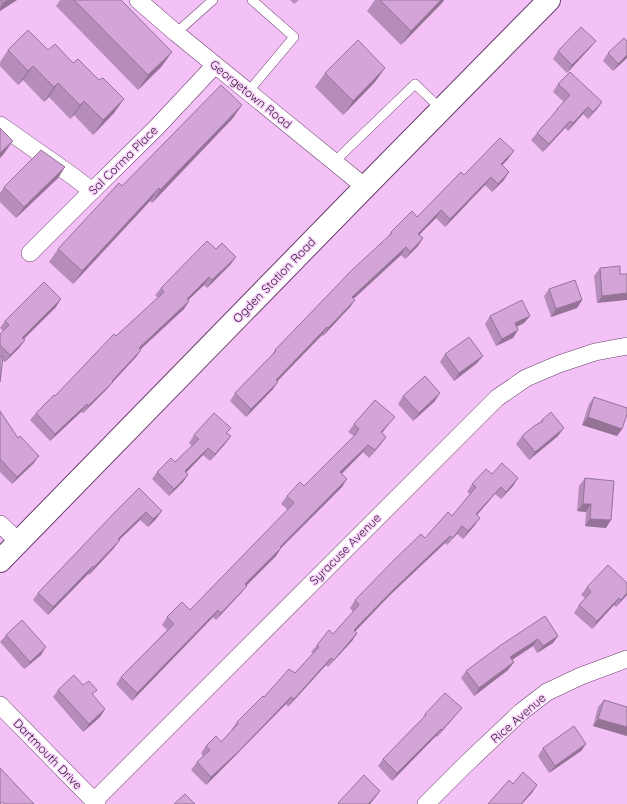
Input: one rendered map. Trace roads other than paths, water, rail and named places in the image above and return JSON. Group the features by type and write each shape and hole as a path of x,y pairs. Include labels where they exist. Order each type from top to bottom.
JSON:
{"street":[{"name":"Georgetown Road","path":"138,0 176,34 365,187"},
{"name":"Ogden Station Road","path":"0,561 549,0"},
{"name":"Sal Corma Place","path":"30,253 156,128 215,65"},
{"path":"0,125 92,191"},
{"name":"Syracuse Avenue","path":"96,803 497,398 526,378 559,364 595,352 627,346"},
{"path":"0,524 19,542"},
{"name":"Rice Avenue","path":"426,804 521,712 546,692 581,676 627,659"},
{"name":"Dartmouth Drive","path":"0,705 96,803"}],"lane":[{"path":"176,34 213,0"},
{"path":"248,92 294,37 252,0"},
{"path":"334,162 415,84 441,109"}]}
